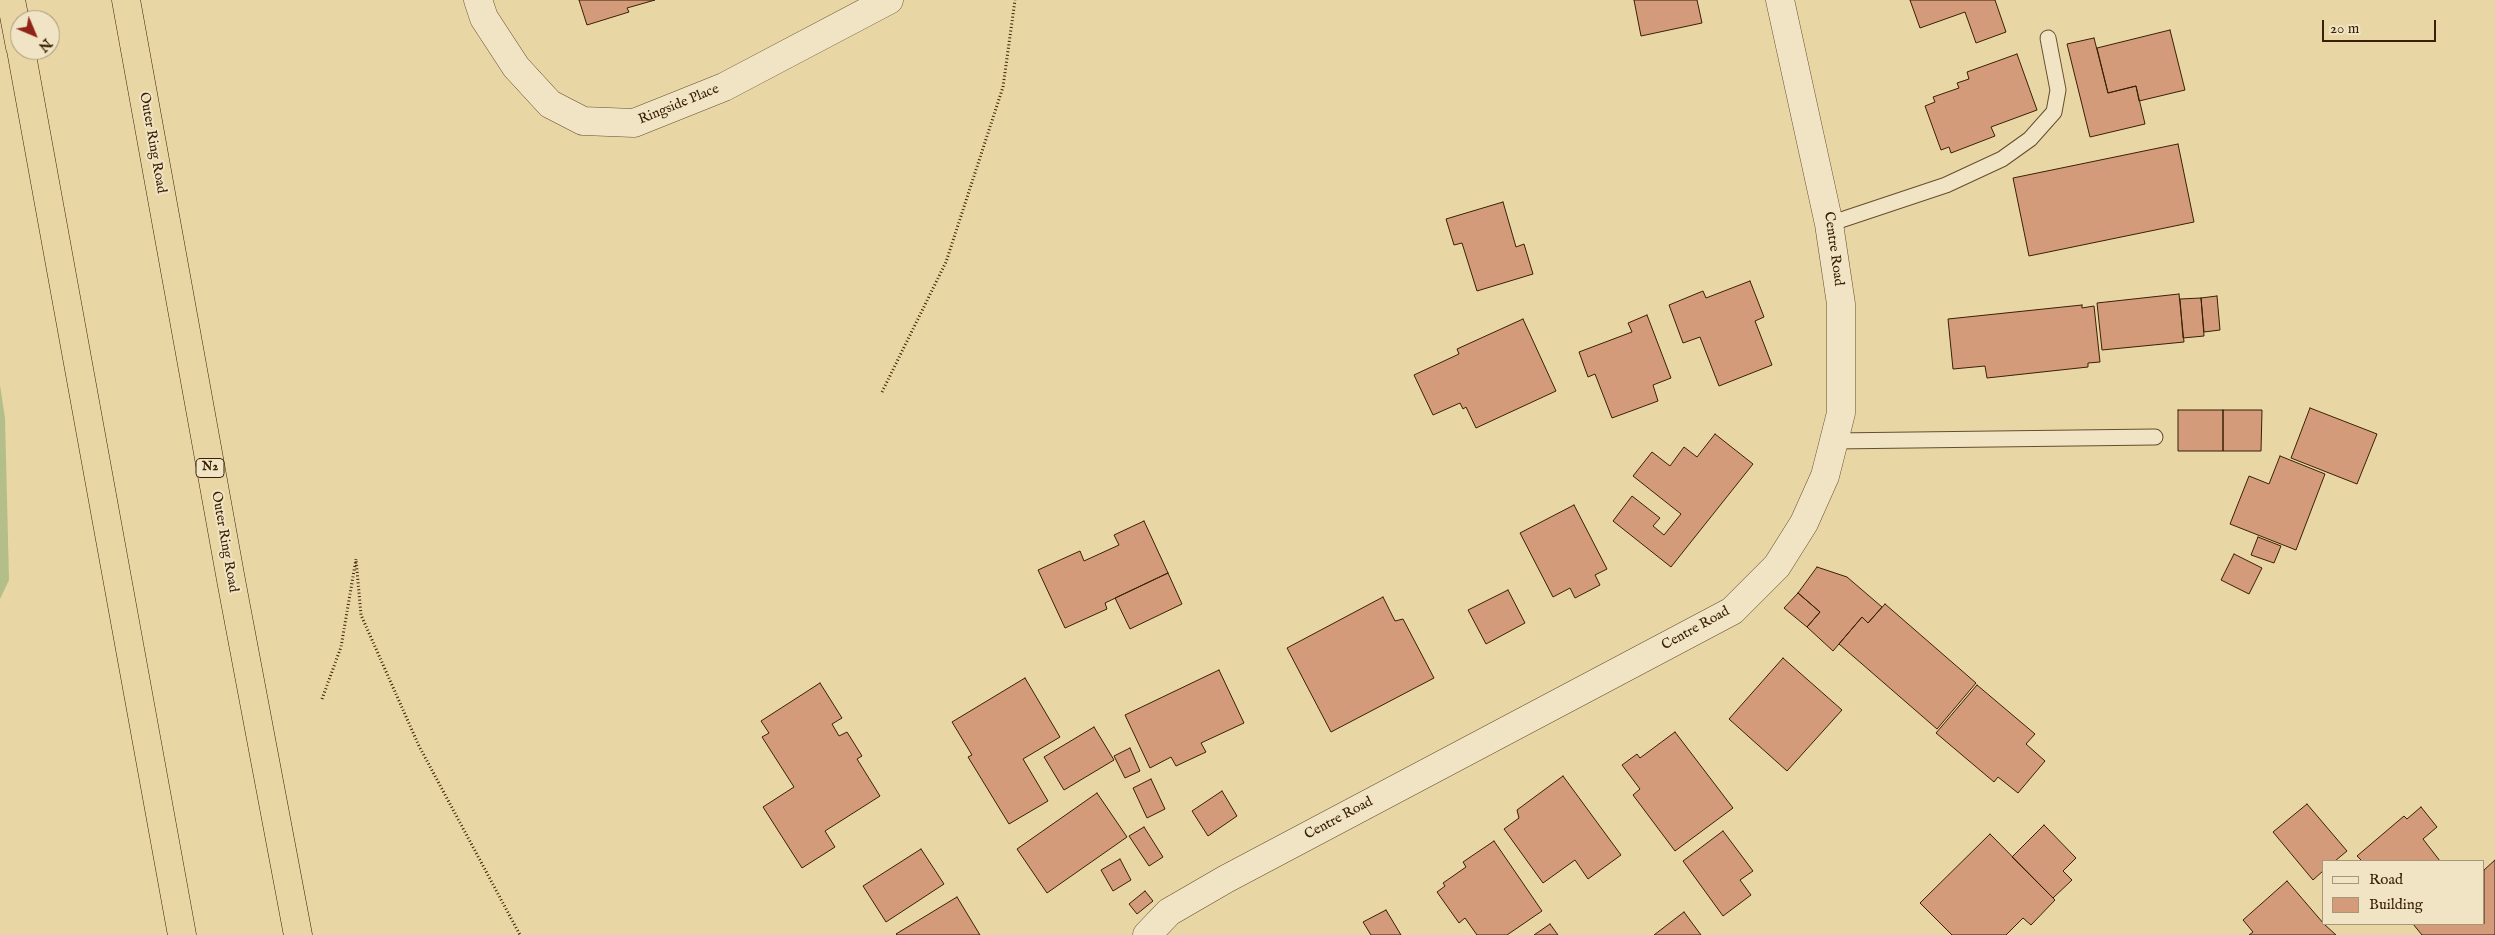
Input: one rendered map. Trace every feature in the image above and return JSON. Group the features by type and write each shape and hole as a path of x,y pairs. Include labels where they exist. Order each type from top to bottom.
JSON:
{"highway":[{"name":"Outer Ring Road","path":"126,0 229,570 298,935"},
{"path":"22,60 182,935"}],"street":[{"name":"Ringside Place","path":"478,0 484,18 516,67 550,104 583,121 634,123 724,87 889,0"},
{"name":"Centre Road","path":"1147,935 1169,912 1226,879 1732,611 1777,566 1804,523 1825,476 1841,413 1841,304 1830,224 1780,0"}],"lane":[{"path":"1830,224 1946,185 2002,159 2030,139 2054,112 2058,90 2048,38"},
{"path":"1833,441 2156,437"}],"path":[{"path":"882,392 946,262 1003,87 1015,0"},
{"path":"322,699 341,647 356,559 361,614 419,746 520,935"}],"green space":[{"path":"0,385 5,418 9,580 0,599"}],"building":[{"path":"579,0 655,0 627,8 629,12 587,25"},
{"path":"1634,0 1697,0 1702,23 1641,36"},
{"path":"1910,0 1995,0 2006,32 1976,43 1965,12 1920,28"},
{"path":"2170,30 2185,90 2139,101 2136,86 2108,93 2097,48"},
{"path":"2094,38 2108,93 2136,86 2145,124 2090,137 2067,44"},
{"path":"2017,54 2037,110 1991,127 1995,136 1951,153 1949,147 1941,150 1925,106 1935,102 1933,97 1959,88 1957,83 1969,79 1967,72"},
{"path":"2178,144 2194,222 2029,256 2013,178"},
{"path":"1503,202 1516,247 1524,244 1533,274 1477,291 1462,243 1454,245 1446,219"},
{"path":"1750,281 1764,317 1755,321 1772,365 1719,386 1700,337 1683,343 1669,305 1703,291 1706,298"},
{"path":"2179,294 2184,342 2102,350 2097,303"},
{"path":"2217,296 2220,330 2204,332 2201,298"},
{"path":"2201,298 2204,336 2183,338 2180,299"},
{"path":"2082,305 2082,308 2094,306 2100,362 2088,363 2088,367 1987,378 1985,366 1953,369 1948,319"},
{"path":"1647,315 1671,378 1653,385 1658,401 1612,418 1595,374 1588,377 1579,352 1632,332 1628,323"},
{"path":"1523,319 1556,391 1476,428 1466,407 1463,409 1460,403 1433,415 1414,375 1459,354 1457,349"},
{"path":"2310,408 2377,434 2357,484 2291,458"},
{"path":"2178,410 2223,410 2223,451 2178,451"},
{"path":"2223,410 2262,410 2261,451 2223,451"},
{"path":"1715,434 1753,464 1671,567 1613,521 1632,496 1660,518 1653,526 1664,535 1681,514 1633,476 1652,452 1670,466 1684,447 1697,457"},
{"path":"2280,456 2325,474 2296,550 2230,524 2249,476 2269,484"},
{"path":"1574,505 1607,569 1595,575 1600,585 1575,598 1570,588 1553,597 1520,533"},
{"path":"1144,521 1168,573 1105,603 1107,609 1065,628 1038,570 1080,551 1084,561 1119,545 1114,535"},
{"path":"2258,537 2281,546 2274,563 2251,555"},
{"path":"2234,554 2262,568 2249,594 2221,580"},
{"path":"1817,567 1847,577 1882,607 1868,623 1862,617 1833,651 1807,627 1820,612 1798,593"},
{"path":"1168,573 1182,604 1130,629 1115,598"},
{"path":"1508,590 1525,623 1486,644 1468,610"},
{"path":"1798,593 1820,612 1807,627 1784,608"},
{"path":"1383,597 1395,621 1403,619 1434,678 1331,732 1287,648"},
{"path":"1885,604 1976,683 1937,729 1839,644 1862,617 1868,623"},
{"path":"1783,658 1842,710 1787,771 1729,719"},
{"path":"1219,670 1244,723 1201,743 1206,752 1176,766 1171,757 1150,768 1125,715"},
{"path":"1025,678 1060,737 1023,759 1048,801 1009,824 968,757 972,755 952,722"},
{"path":"820,683 842,718 832,724 839,736 847,732 862,756 857,759 880,796 825,831 835,847 802,868 763,807 794,787 762,737 769,733 761,721"},
{"path":"1977,685 2035,734 2026,744 2045,761 2018,793 1998,777 1994,782 1936,733"},
{"path":"1094,727 1114,760 1064,790 1044,757"},
{"path":"1675,732 1733,808 1675,851 1633,795 1640,789 1622,765 1637,754 1640,758"},
{"path":"1130,748 1140,771 1125,778 1114,756"},
{"path":"1563,776 1621,855 1588,879 1575,860 1543,883 1504,829 1519,818 1517,810"},
{"path":"1151,779 1165,809 1147,818 1133,788"},
{"path":"1222,791 1237,816 1208,836 1192,811"},
{"path":"1097,793 1127,837 1047,893 1017,849"},
{"path":"2307,804 2347,851 2336,860 2322,860 2322,872 2313,880 2273,832"},
{"path":"2421,807 2437,827 2423,839 2439,860 2361,860 2357,856 2404,816 2407,819"},
{"path":"2044,825 2076,858 2063,871 2072,880 2053,898 2012,857"},
{"path":"1144,827 1163,857 1149,866 1129,836"},
{"path":"1723,831 1753,871 1740,880 1751,895 1723,916 1683,861"},
{"path":"1990,834 2055,900 2031,925 2023,918 2006,935 1952,935 1920,903"},
{"path":"1494,841 1542,911 1507,935 1477,935 1465,918 1459,923 1437,892 1445,886 1443,883 1466,867 1463,862"},
{"path":"921,849 944,884 886,922 863,886"},
{"path":"1120,859 1131,880 1113,891 1101,870"},
{"path":"2495,860 2495,935 2422,935 2414,925 2485,925 2485,869"},
{"path":"2287,881 2322,922 2322,925 2325,925 2336,935 2249,935 2253,932 2243,920"},
{"path":"1145,891 1153,901 1137,914 1129,904"},
{"path":"957,897 980,935 896,934"},
{"path":"1386,910 1401,935 1371,935 1363,922"},
{"path":"1684,912 1701,935 1654,935"},
{"path":"1550,924 1558,935 1534,935"}]}
